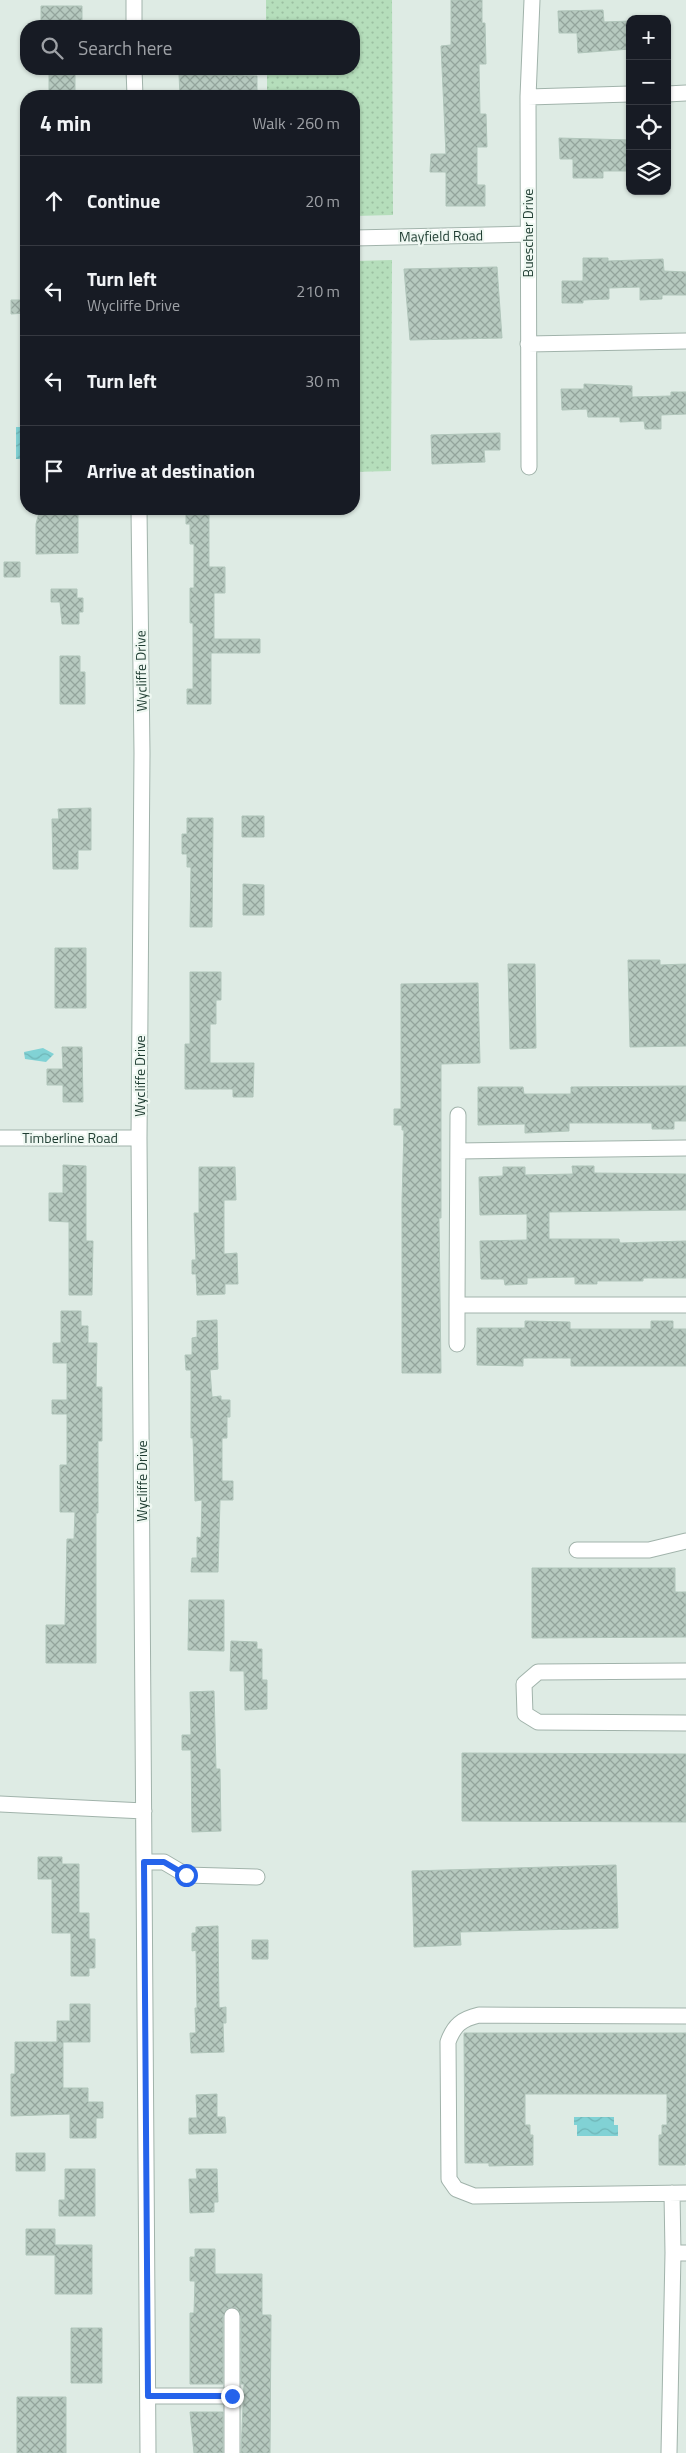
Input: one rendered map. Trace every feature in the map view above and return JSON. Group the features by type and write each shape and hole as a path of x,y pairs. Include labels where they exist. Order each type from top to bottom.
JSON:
{"street":[{"path":"134,0 134,20"},
{"name":"Buescher Drive","path":"529,466 528,97 532,0"},
{"path":"134,75 135,90"},
{"path":"671,94 686,93"},
{"path":"528,97 626,94"},
{"name":"Mayfield Road","path":"360,238 528,234"},
{"path":"528,344 686,341"},
{"name":"Wycliffe Drive","path":"139,515 142,753 140,1138 148,2453"},
{"path":"457,1344 458,1115"},
{"name":"Timberline Road","path":"0,1138 140,1138"},
{"path":"458,1151 686,1148"},
{"path":"457,1306 686,1305"},
{"path":"577,1550 649,1550 686,1541"},
{"path":"686,1671 538,1672 524,1684 525,1714 538,1722 686,1723"},
{"path":"0,1804 144,1811"},
{"path":"144,1862 164,1862 186,1875 257,1876"},
{"path":"669,2453 679,2253 679,2193 474,2196 456,2189 449,2179 448,2042 452,2029 464,2018 480,2014 686,2016"},
{"path":"232,2316 232,2453"},
{"path":"148,2396 232,2396"}],"green space":[{"path":"266,0 392,0 393,215 360,216 360,90 267,90 267,75 360,75 360,20 266,20"},
{"path":"392,260 391,471 360,472 360,261"}],"water":[{"path":"16,427 20,427 20,459 16,459"},
{"path":"43,1048 54,1054 46,1062 25,1059 24,1052"},
{"path":"574,2117 614,2117 614,2125 618,2125 618,2136 577,2136 577,2125 574,2125"}],"building":[{"path":"451,0 482,0 482,23 485,23 486,64 479,64 480,114 486,114 487,147 477,147 477,185 485,185 485,206 446,206 446,172 430,172 431,154 446,154 441,46 451,45"},
{"path":"41,6 82,6 82,20 41,20"},
{"path":"603,10 604,22 626,21 626,49 578,53 577,33 559,33 558,11"},
{"path":"49,75 75,75 75,90 49,90"},
{"path":"179,75 257,76 257,90 180,90"},
{"path":"559,138 626,140 626,171 603,171 603,178 573,178 573,159 560,159"},
{"path":"583,258 608,258 608,261 663,259 664,271 686,272 686,295 662,295 662,299 640,300 640,287 609,288 609,299 583,300 583,303 562,303 562,281 583,281"},
{"path":"497,267 502,338 410,340 404,269"},
{"path":"11,300 20,300 20,313 11,314"},
{"path":"584,384 632,386 632,397 671,396 671,392 686,392 686,414 661,415 661,429 645,429 644,421 620,422 620,417 588,417 587,409 562,410 561,389 584,389"},
{"path":"500,433 500,450 484,450 485,462 432,464 431,435"},
{"path":"38,515 78,515 78,553 36,554 36,524"},
{"path":"186,515 209,515 209,567 225,567 225,593 214,593 214,639 260,639 260,653 211,653 211,704 187,704 187,689 193,689 193,623 190,623 190,588 194,588 194,544 190,544 190,524 186,524"},
{"path":"4,562 20,562 20,577 4,577"},
{"path":"51,589 77,589 77,598 83,598 83,612 79,612 79,624 62,624 60,602 51,602"},
{"path":"60,656 80,656 80,672 85,672 85,704 60,704"},
{"path":"91,808 91,850 78,850 78,869 53,869 52,819 59,819 58,809"},
{"path":"242,816 264,816 264,837 242,837"},
{"path":"187,818 213,818 212,927 190,927 191,867 187,867 187,854 182,854 182,834 187,834"},
{"path":"243,884 264,885 264,915 243,915"},
{"path":"55,948 86,948 86,1008 55,1008"},
{"path":"628,960 660,960 660,965 686,964 686,1046 630,1047"},
{"path":"508,964 535,964 536,1048 510,1049"},
{"path":"190,972 221,972 221,1000 216,1000 216,1024 210,1024 210,1063 254,1063 253,1097 233,1097 233,1089 185,1089 185,1044 190,1044"},
{"path":"478,983 480,1063 441,1064 441,1218 439,1218 441,1373 402,1373 404,1130 402,1130 402,1125 394,1125 394,1109 401,1109 401,984"},
{"path":"62,1047 82,1047 83,1102 63,1102 63,1085 47,1085 47,1069 63,1069"},
{"path":"686,1086 686,1121 674,1121 674,1129 652,1129 652,1123 569,1123 569,1131 525,1133 525,1124 478,1125 478,1087 523,1087 524,1094 571,1094 571,1087"},
{"path":"63,1165 86,1166 86,1241 93,1241 92,1295 69,1295 69,1222 49,1221 49,1193 63,1193"},
{"path":"572,1166 594,1166 594,1173 686,1174 686,1210 549,1212 549,1239 619,1239 620,1243 686,1241 686,1278 643,1278 643,1281 597,1281 597,1284 575,1284 575,1277 527,1278 527,1284 505,1285 504,1279 481,1279 480,1241 527,1240 527,1214 480,1215 479,1177 503,1176 503,1167 525,1167 525,1175 573,1174"},
{"path":"199,1167 235,1167 236,1200 224,1200 224,1254 237,1253 238,1284 225,1284 225,1294 197,1295 196,1274 192,1274 192,1260 196,1260 194,1213 199,1213"},
{"path":"61,1311 81,1311 81,1326 88,1326 88,1343 97,1343 96,1387 102,1387 102,1441 98,1441 98,1513 96,1513 96,1663 46,1663 46,1625 65,1625 67,1539 74,1539 75,1512 60,1512 60,1465 67,1465 67,1414 52,1414 52,1400 67,1400 67,1363 53,1363 53,1343 61,1343"},
{"path":"217,1320 218,1369 210,1370 212,1397 221,1396 221,1400 230,1400 230,1417 227,1417 227,1438 222,1438 222,1481 233,1481 233,1500 220,1500 218,1572 191,1572 192,1558 197,1558 197,1537 201,1538 202,1500 195,1501 193,1438 191,1438 191,1370 186,1370 185,1355 192,1355 192,1338 197,1337 197,1321"},
{"path":"525,1321 570,1322 570,1329 651,1329 651,1321 673,1321 673,1329 686,1329 686,1366 571,1366 571,1358 523,1358 523,1366 477,1365 477,1328 525,1328"},
{"path":"532,1568 675,1568 675,1592 686,1592 686,1637 532,1638"},
{"path":"189,1600 224,1600 224,1651 188,1650"},
{"path":"231,1641 257,1642 257,1649 262,1649 262,1680 267,1680 267,1709 245,1710 244,1671 230,1671"},
{"path":"214,1691 216,1769 220,1769 221,1831 192,1832 191,1750 182,1750 182,1735 191,1735 190,1692"},
{"path":"462,1753 686,1754 686,1822 462,1821"},
{"path":"38,1857 62,1857 62,1864 79,1864 79,1913 89,1913 89,1939 95,1939 95,1968 89,1968 89,1976 71,1976 71,1933 52,1933 52,1879 38,1879"},
{"path":"616,1865 618,1928 460,1932 461,1945 414,1947 412,1871"},
{"path":"218,1926 219,2008 226,2007 226,2023 223,2023 224,2052 191,2053 190,2033 196,2033 195,2008 197,2008 196,1950 192,1951 192,1933 196,1933 196,1927"},
{"path":"252,1940 268,1940 268,1959 252,1959"},
{"path":"70,2004 90,2004 90,2042 63,2042 63,2088 88,2088 88,2102 103,2102 103,2118 96,2118 96,2138 70,2138 70,2114 11,2116 11,2074 15,2074 15,2042 57,2042 57,2021 70,2021"},
{"path":"464,2033 686,2033 685,2165 659,2165 659,2135 662,2135 662,2125 667,2125 667,2094 525,2094 525,2125 530,2125 530,2135 533,2135 533,2165 489,2166 489,2163 465,2163"},
{"path":"217,2094 217,2117 225,2117 226,2133 189,2134 189,2118 197,2118 196,2095"},
{"path":"16,2153 45,2153 45,2171 16,2171"},
{"path":"65,2169 95,2169 95,2216 59,2216 59,2200 65,2200"},
{"path":"196,2169 217,2169 218,2202 214,2202 214,2212 190,2213 189,2179 197,2179"},
{"path":"26,2229 55,2229 55,2245 92,2245 92,2294 55,2294 55,2255 26,2255"},
{"path":"195,2249 215,2249 215,2274 262,2274 262,2315 271,2315 270,2453 241,2453 244,2384 241,2384 241,2316 237,2308 228,2308 223,2316 223,2384 190,2384 190,2313 194,2313 195,2281 190,2281 190,2257 195,2257"},
{"path":"71,2328 102,2328 102,2383 71,2383"},
{"path":"17,2397 66,2397 66,2453 17,2453"},
{"path":"190,2412 223,2412 223,2453 194,2453"}],"route":[{"path":"186,1875 164,1862 144,1862 148,2396 232,2396"}]}
